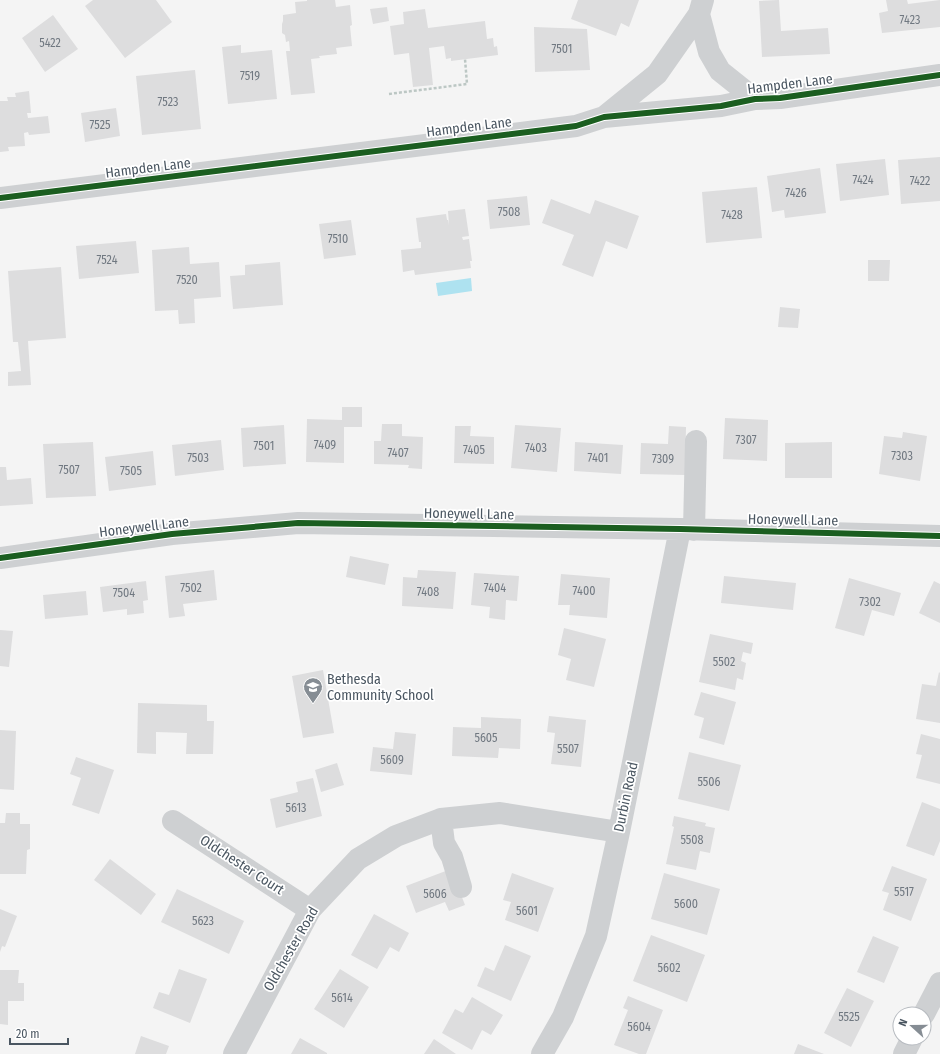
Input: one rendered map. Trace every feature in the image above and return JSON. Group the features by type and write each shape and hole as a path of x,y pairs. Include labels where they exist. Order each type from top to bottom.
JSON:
{"street":[{"path":"701,7 709,52 720,71 755,99"},
{"path":"604,117 658,74 701,7"},
{"name":"Hampden Lane","path":"0,198 576,126 604,117 721,106 755,99 780,98 940,75"},
{"name":"Durbin Road","path":"542,1054 563,1017 596,936 618,832 687,530 696,440"},
{"name":"Honeywell Lane","path":"0,558 172,534 298,523 940,536"},
{"name":"Oldchester Road","path":"234,1054 310,910 358,859 396,836 441,819 500,813 618,832"},
{"path":"441,819 444,843 452,857 461,887"},
{"name":"Oldchester Court","path":"173,821 310,910"},
{"path":"928,1006 940,983"}],"path":[{"path":"390,94 467,84 465,59"}],"water":[{"path":"471,278 472,291 438,296 436,283"}],"building":[{"path":"93,0 156,0 172,22 125,58 85,6"},
{"path":"307,0 335,0 336,7 350,5 352,46 336,48 337,54 319,56 320,58 311,59 315,93 291,95 286,51 290,51 289,41 286,42 285,35 282,33 283,15 296,13 295,2"},
{"path":"578,0 639,0 629,27 621,23 616,36 571,19"},
{"path":"779,0 781,31 828,28 830,54 762,57 759,1"},
{"path":"886,0 907,0 908,4 940,0 940,27 882,33 879,13 888,11"},
{"path":"387,7 389,21 373,24 370,9"},
{"path":"425,9 428,28 485,21 487,39 493,38 494,47 497,46 498,55 451,61 451,58 446,59 444,46 429,48 433,85 413,87 409,53 394,55 390,26 404,24 403,12"},
{"path":"53,15 78,49 45,72 22,38"},
{"path":"534,27 587,29 590,70 535,72"},
{"path":"241,45 241,53 272,50 277,99 228,104 222,47"},
{"path":"195,70 201,129 142,135 136,76"},
{"path":"29,91 31,113 27,113 28,118 48,116 50,133 29,135 28,132 24,133 25,146 8,147 9,151 0,152 0,101 8,101 7,97 16,97 15,93"},
{"path":"116,108 120,136 85,142 81,113"},
{"path":"940,157 940,201 901,204 898,160"},
{"path":"885,159 889,195 840,201 836,164"},
{"path":"820,168 826,213 785,218 784,210 772,212 767,176"},
{"path":"757,187 762,238 706,243 702,192"},
{"path":"527,196 530,225 490,229 487,200"},
{"path":"551,199 590,214 595,200 639,216 627,249 606,241 593,277 562,265 574,235 542,223"},
{"path":"465,209 469,236 462,237 463,240 469,239 472,261 470,261 471,268 415,275 414,270 403,272 401,250 421,248 416,218 446,214 449,225 448,211"},
{"path":"351,220 356,255 324,259 319,224"},
{"path":"136,241 139,273 79,279 76,246"},
{"path":"189,247 190,264 219,262 221,297 194,299 195,323 179,324 178,310 155,311 152,250"},
{"path":"868,260 890,260 889,281 868,281"},
{"path":"280,262 283,305 233,309 230,276 245,275 245,265"},
{"path":"61,267 66,338 28,341 31,385 8,386 8,372 21,371 18,342 13,342 8,271"},
{"path":"780,307 800,309 798,328 778,327"},
{"path":"342,407 362,407 362,427 344,427 344,463 306,462 307,419 342,420"},
{"path":"725,418 768,420 767,461 723,459"},
{"path":"382,424 402,424 402,436 423,437 422,469 408,468 409,465 374,464 374,441 381,441"},
{"path":"284,425 286,464 243,467 241,428"},
{"path":"515,425 561,428 557,472 511,468"},
{"path":"455,426 471,426 470,436 494,437 494,464 454,463"},
{"path":"669,426 686,427 685,475 640,474 641,443 668,444"},
{"path":"903,432 927,436 920,481 879,474 884,436 902,438"},
{"path":"221,440 224,470 175,476 172,445"},
{"path":"93,442 96,496 46,498 43,444"},
{"path":"575,442 623,445 621,474 574,471"},
{"path":"832,442 832,478 785,478 785,443"},
{"path":"153,451 156,485 109,491 105,457"},
{"path":"0,467 6,467 7,480 31,478 33,504 0,506"},
{"path":"350,556 389,564 385,585 346,577"},
{"path":"214,570 217,600 183,604 185,616 169,618 165,576"},
{"path":"418,570 456,572 453,609 402,606 403,577 417,578"},
{"path":"474,573 519,576 517,601 506,600 505,620 489,618 490,607 471,605"},
{"path":"561,574 610,578 607,618 569,615 570,605 558,605"},
{"path":"724,576 796,583 793,610 721,603"},
{"path":"849,578 901,593 894,616 872,610 864,636 835,628"},
{"path":"146,581 148,600 143,601 144,613 127,615 127,609 103,612 100,587"},
{"path":"934,581 940,584 940,623 919,613"},
{"path":"86,591 88,615 45,619 43,595"},
{"path":"564,628 606,639 594,687 566,680 571,659 558,655"},
{"path":"0,630 13,631 9,667 0,666"},
{"path":"710,634 753,643 751,654 743,652 741,661 746,663 743,680 737,678 735,690 699,682"},
{"name":"Bethesda Community School","path":"323,670 334,733 303,738 292,676"},
{"path":"939,672 940,723 916,719 922,684 936,686"},
{"path":"701,692 736,702 724,745 699,738 704,718 694,715"},
{"path":"138,703 207,705 207,721 214,721 213,754 186,754 187,733 156,732 156,754 137,753"},
{"path":"549,716 586,720 581,767 551,764 555,733 547,732"},
{"path":"481,717 521,719 520,749 499,748 498,758 452,756 453,727 481,728"},
{"path":"0,730 16,731 14,790 0,789"},
{"path":"395,732 416,734 412,775 370,771 373,747 393,749"},
{"path":"921,734 940,739 940,784 916,778 922,755 916,754"},
{"path":"689,752 741,765 729,811 678,799"},
{"path":"76,757 114,770 99,814 72,805 81,778 70,774"},
{"path":"337,763 344,785 321,792 315,770"},
{"path":"313,778 322,816 276,828 270,799 298,792 296,782"},
{"path":"922,802 940,809 940,841 934,856 906,846"},
{"path":"6,813 20,813 20,824 30,824 30,849 27,850 26,874 0,874 0,823 5,823"},
{"path":"674,816 706,823 705,826 715,828 710,853 700,851 696,870 666,864 674,827 672,826"},
{"path":"110,859 156,894 141,915 94,880"},
{"path":"892,866 927,879 911,921 883,910 889,893 882,891"},
{"path":"451,869 465,905 449,911 445,902 416,913 406,886"},
{"path":"512,873 554,888 538,932 505,920 511,902 503,900"},
{"path":"664,873 720,889 707,935 651,919"},
{"path":"177,889 244,921 229,954 161,922"},
{"path":"0,909 17,916 5,947 2,946 0,952"},
{"path":"374,914 409,933 399,952 390,947 377,969 351,955"},
{"path":"651,935 705,955 687,1002 633,981"},
{"path":"873,936 899,947 884,983 857,972"},
{"path":"505,945 531,956 511,1001 477,986 485,967 494,971"},
{"path":"179,969 207,979 190,1023 153,1008 159,992 169,995"},
{"path":"340,969 369,987 344,1028 314,1009"},
{"path":"0,970 19,970 18,983 24,983 24,1001 8,1001 8,1025 0,1024"},
{"path":"847,988 874,1001 851,1047 824,1033"},
{"path":"628,996 663,1010 646,1054 639,1054 614,1045 628,1010 623,1008"},
{"path":"472,997 503,1015 491,1035 482,1030 472,1050 442,1033 455,1009 463,1013"},
{"path":"141,1036 169,1046 166,1054 135,1054"},
{"path":"300,1038 327,1053 327,1054 291,1054"},
{"path":"434,1039 456,1054 424,1054"},
{"path":"798,1044 824,1054 794,1054"}],"cycle path":[{"path":"0,198 576,126 604,117 721,106 755,99 780,98 940,75"},
{"path":"0,558 172,534 298,523 680,529 940,536"}],"place":[{"name":"Bethesda Community School","path":"313,704"}]}
